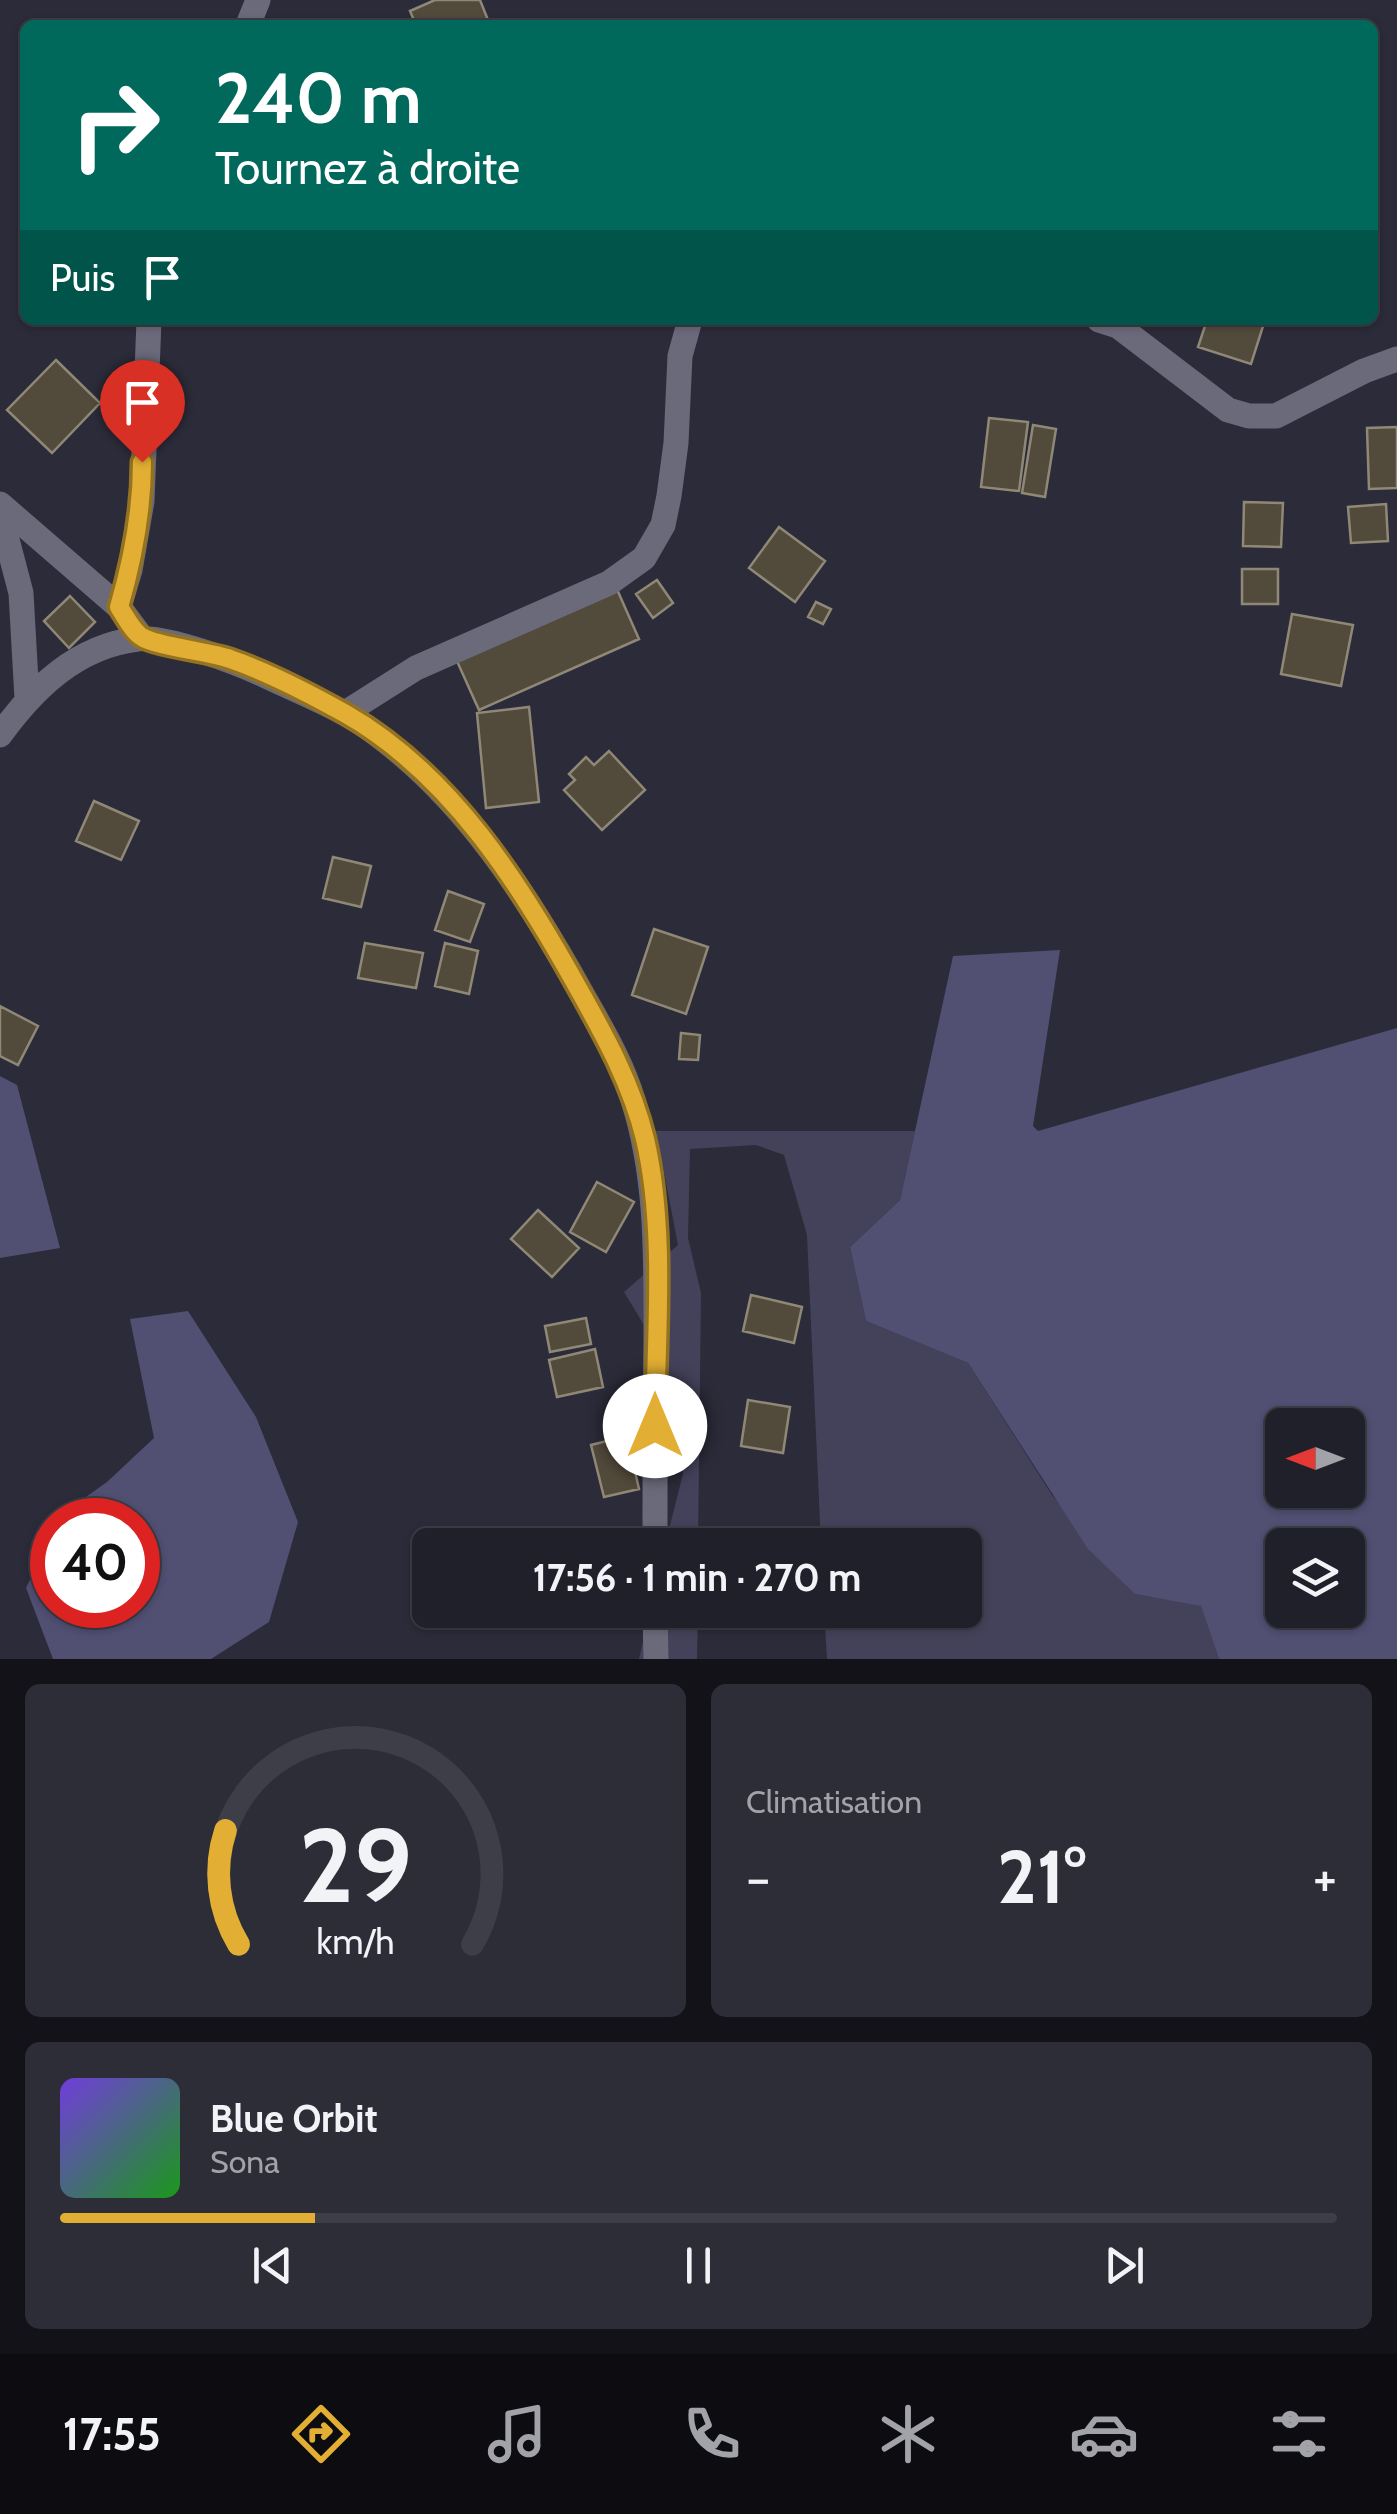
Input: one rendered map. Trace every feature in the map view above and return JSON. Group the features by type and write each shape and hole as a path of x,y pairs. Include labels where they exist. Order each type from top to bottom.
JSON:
{"street":[{"path":"119,607 142,501 149,325"},
{"path":"345,713 416,668 609,583 644,558 663,525 669,496 680,356 689,325"},
{"path":"1115,325 1228,410 1249,416 1276,416 1364,371 1397,359"},
{"path":"0,504 119,607 142,638"},
{"path":"0,513 21,593 26,699"},
{"path":"0,735 26,699 60,669 103,646 142,638 230,659 345,713 374,732 422,772 499,860 554,945 606,1038 632,1095 645,1141 654,1201 655,1528"},
{"path":"655,1628 656,1659"}],"shaded area":[{"path":"1060,950 1033,1126 1038,1131 1397,1028 1397,1659 1219,1659 1201,1606 1135,1594 1088,1549 968,1363 866,1321 850,1247 900,1200 953,956"},
{"path":"0,1076 17,1085 60,1248 0,1258"},
{"path":"656,1131 915,1131 900,1200 850,1247 866,1321 968,1363 1052,1495 1135,1594 1201,1605 1219,1659 827,1659 825,1628 982,1628 982,1528 820,1528 807,1235 784,1155 756,1145 690,1149 688,1238 701,1293 698,1528 669,1528 683,1474 664,1358 624,1292 678,1245"},
{"path":"188,1311 256,1417 298,1522 269,1622 211,1659 53,1659 41,1628 160,1628 160,1498 84,1498 154,1438 130,1319"},
{"path":"646,1628 698,1628 697,1659 639,1659"}],"building":[{"path":"435,0 480,0 488,20 414,20 410,11"},
{"path":"1205,325 1263,325 1251,364 1198,347"},
{"path":"56,360 100,403 52,453 7,410"},
{"path":"989,418 1028,422 1019,491 981,487"},
{"path":"1033,425 1056,429 1045,497 1022,493"},
{"path":"1397,427 1397,488 1369,489 1367,428"},
{"path":"1244,502 1283,503 1281,547 1243,546"},
{"path":"1386,504 1388,541 1351,543 1348,507"},
{"path":"779,527 825,561 795,602 749,568"},
{"path":"1242,569 1278,569 1278,604 1242,604"},
{"path":"657,580 673,603 653,618 636,594"},
{"path":"616,587 639,639 479,710 456,659"},
{"path":"70,596 95,622 69,648 44,621"},
{"path":"816,602 831,609 823,624 808,617"},
{"path":"1292,614 1353,625 1341,686 1281,674"},
{"path":"529,707 539,802 486,808 477,713"},
{"path":"609,751 645,790 602,830 564,790 575,780 569,774 586,757 594,765"},
{"path":"94,801 139,821 121,860 76,841"},
{"path":"333,857 371,866 361,907 323,898"},
{"path":"448,891 484,904 470,942 435,930"},
{"path":"654,929 708,947 686,1014 632,995"},
{"path":"365,943 423,953 416,988 358,978"},
{"path":"445,943 478,951 469,994 435,986"},
{"path":"0,1006 38,1026 18,1065 0,1056"},
{"path":"681,1033 700,1035 698,1060 679,1059"},
{"path":"597,1182 634,1202 606,1252 570,1232"},
{"path":"538,1210 579,1248 552,1277 511,1239"},
{"path":"751,1295 802,1307 794,1343 743,1331"},
{"path":"586,1318 591,1344 550,1352 545,1326"},
{"path":"595,1349 603,1387 557,1397 549,1360"},
{"path":"748,1400 790,1407 783,1453 741,1446"},
{"path":"627,1436 639,1489 604,1497 591,1445"}],"route":[{"path":"142,462 142,501 119,607 142,638 230,659 345,713 422,772 479,835 518,886 606,1038 632,1095 645,1141 654,1201 655,1426"}]}
